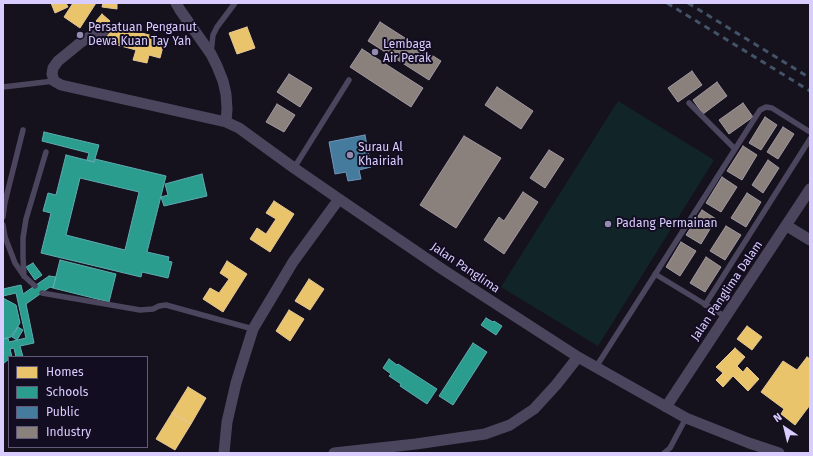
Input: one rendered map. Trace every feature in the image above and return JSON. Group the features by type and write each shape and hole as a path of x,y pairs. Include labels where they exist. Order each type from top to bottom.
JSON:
{"street":[{"path":"176,3 211,54 223,81 226,94 226,122"},
{"path":"54,81 52,74 53,68 58,61 89,36 104,31"},
{"name":"Jalan Panglima","path":"54,81 61,85 226,122 239,128 294,168 442,269 578,357 686,418 749,443 779,453"},
{"name":"Jalan Panglima Dalam","path":"666,407 787,226 810,189"},
{"path":"224,453 227,422 236,383 253,329 293,262 339,199"},
{"path":"787,226 810,240"},
{"path":"334,453 416,444 485,434 510,425 534,409 556,385 578,357"}],"lane":[{"path":"211,54 213,35 234,3"},
{"path":"294,168 349,80"},
{"path":"3,87 54,81"},
{"path":"689,103 736,149"},
{"path":"595,367 760,110 766,107 772,108 810,132"},
{"path":"3,217 5,202 23,130"},
{"path":"705,304 810,139"},
{"path":"24,276 23,238 26,219 46,152"},
{"path":"3,226 5,237 15,263 24,276 35,286"},
{"path":"655,274 726,317"},
{"path":"42,293 140,310 154,309 159,306 166,305 253,329"},
{"path":"664,453 670,448 686,418"}],"green space":[{"name":"Padang Permainan","path":"618,101 714,160 598,346 501,287"}],"building: Homes":[{"path":"51,3 66,3 68,7 55,13"},
{"path":"73,3 96,3 80,28 64,17"},
{"path":"103,3 117,3 117,9 102,7"},
{"path":"102,14 110,21 104,28 96,21"},
{"path":"110,25 165,39 160,58 149,55 147,63 133,60 136,50 106,42"},
{"path":"247,27 255,48 237,54 229,33"},
{"path":"274,201 294,214 270,252 250,239 257,228 266,234 276,219 266,213"},
{"path":"227,261 247,274 223,312 203,299 210,288 219,293 229,279 220,273"},
{"path":"309,279 324,289 310,310 295,301"},
{"path":"289,310 304,319 290,341 276,331"},
{"path":"747,326 762,337 752,350 737,339"},
{"path":"735,348 745,357 737,366 743,372 747,367 759,379 748,391 733,376 723,387 716,380 723,373 716,367"},
{"path":"807,357 810,359 810,405 795,425 781,414 784,409 761,392 783,361 797,370"},
{"path":"188,387 206,398 191,424 172,413"},
{"path":"172,413 191,424 175,450 156,439"}],"building: Schools":[{"path":"44,132 99,145 94,162 87,160 89,153 42,141"},
{"path":"66,155 94,162 95,159 166,176 147,252 169,257 168,261 172,262 168,278 142,272 141,277 41,253 51,213 43,211 48,193 56,195","holes":["80,178 139,192 125,250 66,235"]},
{"path":"202,174 207,196 164,206 161,197 168,195 165,184"},
{"path":"60,260 116,274 109,302 53,288"},
{"path":"33,263 42,275 35,280 26,267"},
{"path":"49,276 56,277 53,288 50,287 26,304 34,343 20,346 23,356 16,356 14,348 10,349 12,356 8,356 8,360 3,364 3,339 8,338 9,342 26,338 16,293 3,296 3,289 21,285 23,294"},
{"path":"3,298 16,305 20,323 11,337 3,339"},
{"path":"486,318 502,326 496,335 481,325"},
{"path":"18,327 23,330 17,340 12,337"},
{"path":"473,343 487,352 453,405 439,396"},
{"path":"389,359 437,389 427,404 400,386 401,384 389,376 391,374 383,368"}],"building: Public":[{"name":"Surau Al Khairiah","path":"365,135 371,167 359,170 361,179 348,181 346,172 335,174 329,142"}],"building: Industry":[{"path":"380,22 441,61 429,80 368,41"},
{"path":"362,49 423,88 411,107 350,67"},
{"path":"692,71 702,85 678,102 668,88"},
{"path":"289,74 312,88 300,107 277,92"},
{"path":"717,82 727,96 703,114 693,100"},
{"path":"497,87 533,111 521,129 485,105"},
{"path":"743,103 753,117 729,134 719,120"},
{"path":"277,104 295,115 284,132 266,122"},
{"path":"765,117 777,125 761,150 749,143"},
{"path":"783,127 794,134 778,159 767,152"},
{"path":"464,136 501,158 456,228 420,205"},
{"path":"743,146 757,155 742,180 727,171"},
{"path":"549,150 564,159 545,188 530,178"},
{"path":"768,160 779,168 763,193 752,185"},
{"path":"722,177 737,187 721,212 706,203"},
{"path":"523,192 538,202 504,254 484,240 499,217 504,221"},
{"path":"747,193 761,202 746,227 731,218"},
{"path":"702,210 716,219 701,244 686,235"},
{"path":"726,226 741,235 725,260 710,251"},
{"path":"681,242 696,251 680,276 666,267"},
{"path":"706,257 721,267 705,292 690,283"}],"railway":[{"path":"667,3 810,91"},
{"path":"688,3 810,78"}],"place":[{"name":"Persatuan Penganut Dewa Kuan Tay Yah","path":"80,35"},
{"name":"Lembaga Air Perak","path":"375,52"},
{"name":"Surau Al Khairiah","path":"350,155"},
{"name":"Padang Permainan","path":"608,224"}]}
